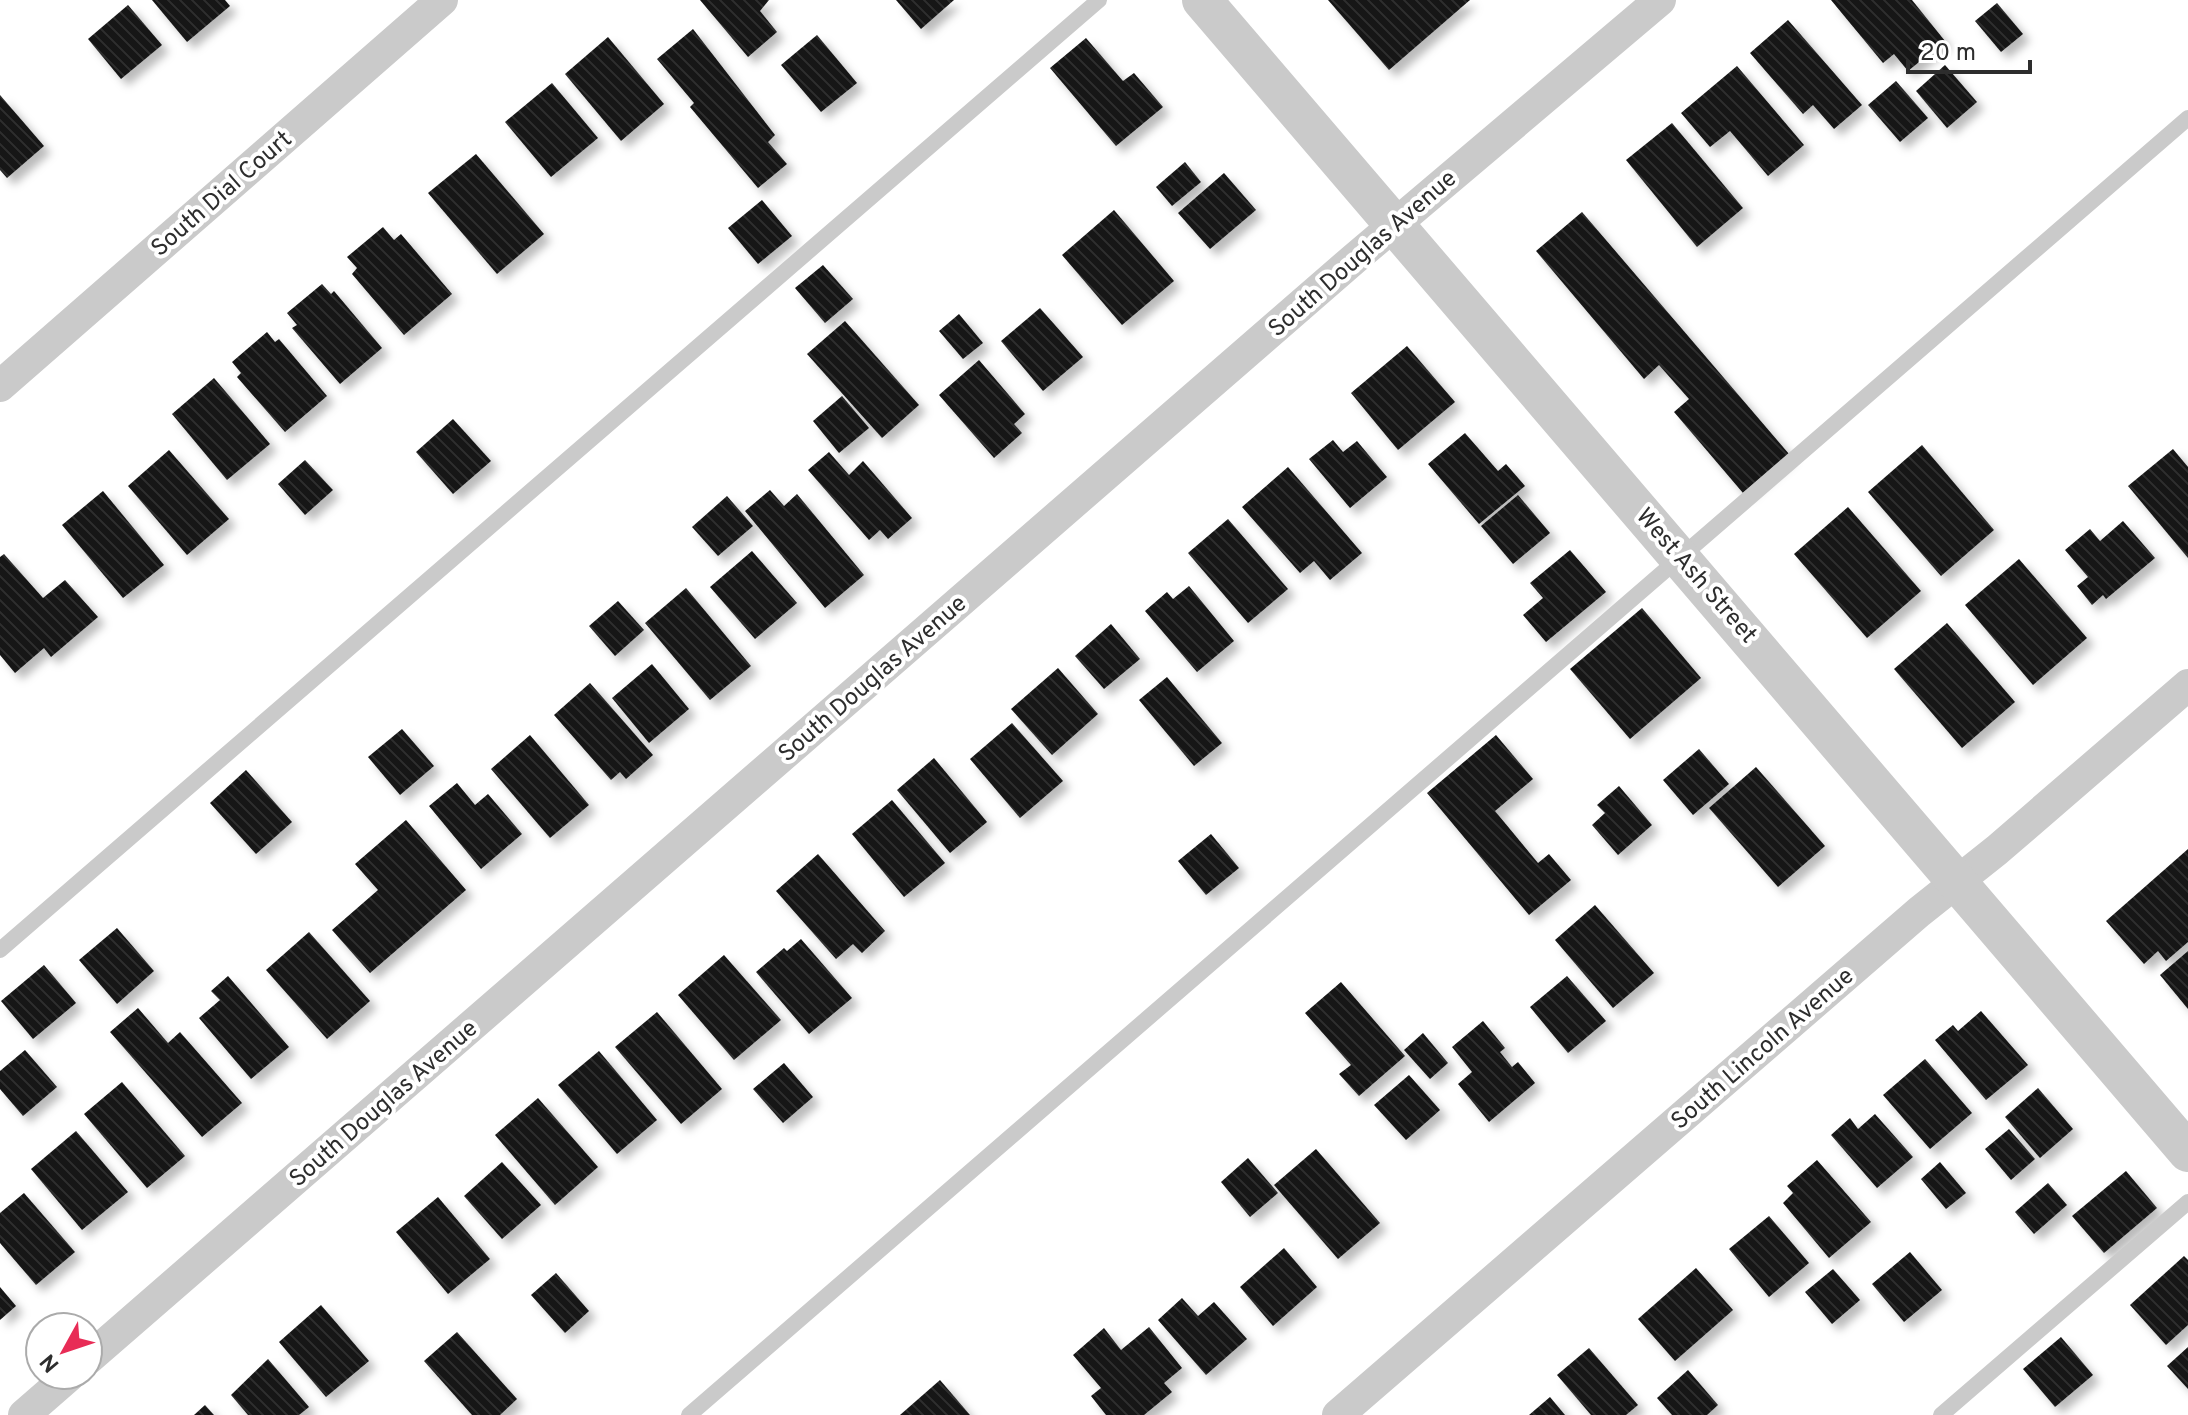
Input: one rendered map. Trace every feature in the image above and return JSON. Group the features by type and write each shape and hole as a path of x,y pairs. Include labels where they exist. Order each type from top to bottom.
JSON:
{"street":[{"name":"South Dial Court","path":"0,386 442,0"},
{"name":"West Ash Street","path":"1202,0 2188,1152"},
{"name":"South Douglas Avenue","path":"104,1345 1394,225 1660,0"},
{"name":"South Lincoln Avenue","path":"1338,1415 1956,880 1997,850 2188,685"},
{"path":"24,1415 52,1391"}],"lane":[{"path":"0,950 1099,0"},
{"path":"689,1415 2188,118"},
{"path":"1941,1415 2188,1202"}],"building":[{"path":"152,0 225,0 230,6 187,42"},
{"path":"700,0 769,0 760,11 777,32 748,57"},
{"path":"896,0 954,0 921,29"},
{"path":"1328,0 1470,0 1389,70"},
{"path":"1831,0 1912,0 1945,41 1908,71 1894,54 1883,63"},
{"path":"1997,3 2023,34 2001,52 1975,21"},
{"path":"128,5 162,45 121,79 88,39"},
{"path":"1788,20 1862,105 1834,129 1813,105 1803,114 1750,53"},
{"path":"693,29 775,135 768,142 787,164 758,188 690,107 694,103 657,59"},
{"path":"817,35 857,83 821,112 781,65"},
{"path":"608,37 664,104 621,141 565,74"},
{"path":"1086,38 1123,81 1134,73 1163,107 1116,146 1050,68"},
{"path":"1945,65 1977,102 1947,128 1916,91"},
{"path":"1737,66 1804,145 1768,176 1730,131 1710,147 1681,113"},
{"path":"1896,81 1928,118 1900,142 1868,105"},
{"path":"552,83 598,138 551,177 505,122"},
{"path":"0,95 44,146 7,178 0,170"},
{"path":"1672,123 1743,208 1697,247 1626,160"},
{"path":"476,154 544,234 497,274 428,193"},
{"path":"1185,162 1201,182 1172,206 1156,187"},
{"path":"1224,173 1256,210 1210,249 1178,213"},
{"path":"762,200 792,236 758,264 728,228"},
{"path":"1114,210 1174,281 1122,325 1062,255"},
{"path":"1582,212 1789,454 1743,493 1674,412 1689,399 1659,365 1644,379 1536,251"},
{"path":"383,227 394,240 401,234 452,294 404,335 352,274 357,268 347,257"},
{"path":"823,265 853,299 825,323 795,288"},
{"path":"322,284 331,294 334,291 382,348 340,384 292,328 297,325 287,313"},
{"path":"1040,308 1083,357 1043,391 1001,341"},
{"path":"959,314 983,343 963,359 939,331"},
{"path":"845,321 919,405 882,438 807,354"},
{"path":"267,332 275,342 279,339 327,396 285,432 237,377 241,373 232,362"},
{"path":"1407,346 1455,402 1398,450 1351,393"},
{"path":"979,360 1025,414 1014,424 1022,433 994,458 939,395"},
{"path":"214,378 270,444 227,480 172,414"},
{"path":"842,396 869,428 839,453 813,421"},
{"path":"453,419 491,461 453,494 416,452"},
{"path":"1465,433 1498,471 1506,464 1525,486 1479,524 1428,464"},
{"path":"1333,440 1343,452 1357,441 1387,477 1350,508 1309,459"},
{"path":"1922,445 1994,530 1941,576 1868,492"},
{"path":"2173,449 2188,467 2188,558 2128,486"},
{"path":"169,450 229,519 187,555 128,486"},
{"path":"829,452 849,475 863,461 912,518 888,539 880,530 869,540 808,470"},
{"path":"305,460 333,490 305,515 278,484"},
{"path":"1288,467 1362,553 1330,580 1314,561 1300,573 1242,507"},
{"path":"770,490 784,506 797,494 864,575 825,608 745,511"},
{"path":"103,491 164,565 123,598 62,525"},
{"path":"1518,495 1550,533 1513,564 1481,526"},
{"path":"727,496 753,526 718,556 692,527"},
{"path":"1848,507 1921,591 1867,638 1794,554"},
{"path":"1228,519 1288,589 1248,623 1188,553"},
{"path":"2123,521 2155,558 2106,599 2103,595 2092,605 2077,586 2088,577 2065,550 2090,529 2100,541"},
{"path":"1570,550 1606,592 1546,642 1523,615 1543,598 1530,583"},
{"path":"752,551 797,603 755,639 710,587"},
{"path":"4,554 43,598 65,580 98,617 51,657 44,648 15,673 0,655 0,557"},
{"path":"2019,559 2087,638 2033,685 1965,605"},
{"path":"1189,586 1234,641 1197,672 1145,611 1167,592 1173,599"},
{"path":"686,588 751,666 710,700 645,623"},
{"path":"618,601 644,630 615,656 589,626"},
{"path":"1642,608 1701,678 1630,739 1570,669"},
{"path":"1947,623 2015,702 1962,748 1894,669"},
{"path":"1111,624 1140,659 1104,689 1075,656"},
{"path":"652,664 689,709 649,743 612,698"},
{"path":"1058,668 1098,714 1052,755 1011,709"},
{"path":"1167,677 1222,743 1194,766 1139,700"},
{"path":"590,683 653,755 626,779 620,772 611,780 554,715"},
{"path":"1012,723 1063,781 1020,818 970,759"},
{"path":"402,729 434,766 400,795 368,757"},
{"path":"530,735 589,805 550,838 491,769"},
{"path":"1496,735 1533,779 1495,811 1538,863 1549,854 1571,880 1529,915 1427,793"},
{"path":"1699,749 1729,784 1693,815 1663,780"},
{"path":"934,758 987,822 950,853 897,790"},
{"path":"1756,767 1825,846 1778,887 1709,808"},
{"path":"246,770 292,822 256,854 210,803"},
{"path":"457,783 475,805 488,794 522,834 481,869 429,806"},
{"path":"1619,786 1652,825 1618,855 1592,825 1605,813 1597,805"},
{"path":"892,800 945,863 904,897 852,834"},
{"path":"406,820 466,890 370,973 332,930 378,890 355,864"},
{"path":"1211,834 1239,868 1206,895 1178,861"},
{"path":"2188,849 2188,942 2166,961 2158,951 2144,964 2106,921"},
{"path":"818,854 885,931 862,953 853,944 836,959 776,891"},
{"path":"1595,905 1654,973 1613,1008 1555,940"},
{"path":"117,928 154,971 117,1004 79,960"},
{"path":"309,932 370,1001 327,1039 266,970"},
{"path":"801,939 852,998 809,1034 756,972 784,948 787,951"},
{"path":"2188,951 2188,1009 2160,975"},
{"path":"724,955 781,1020 734,1060 678,995"},
{"path":"44,965 76,1003 33,1039 1,1001"},
{"path":"228,976 289,1047 251,1079 199,1018 220,1000 211,991"},
{"path":"1567,976 1606,1021 1568,1053 1530,1007"},
{"path":"1341,982 1405,1056 1359,1096 1339,1074 1351,1065 1305,1013"},
{"path":"138,1008 168,1043 180,1032 242,1103 202,1137 110,1032"},
{"path":"1981,1011 2028,1065 1986,1100 1935,1040 1953,1025 1958,1031"},
{"path":"657,1012 722,1089 681,1124 615,1047"},
{"path":"1483,1021 1505,1048 1500,1052 1512,1067 1518,1062 1535,1083 1489,1122 1458,1084 1472,1072 1452,1047"},
{"path":"1423,1033 1448,1063 1430,1079 1404,1050"},
{"path":"25,1050 57,1087 23,1116 0,1089 0,1071"},
{"path":"599,1051 657,1120 617,1154 558,1085"},
{"path":"1925,1059 1972,1113 1930,1149 1883,1095"},
{"path":"784,1063 813,1097 783,1123 753,1089"},
{"path":"1409,1075 1440,1110 1406,1140 1374,1105"},
{"path":"122,1082 185,1156 147,1188 84,1114"},
{"path":"2038,1088 2073,1129 2040,1158 2005,1117"},
{"path":"538,1098 598,1167 555,1205 495,1135"},
{"path":"1875,1114 1913,1157 1877,1188 1831,1135 1850,1118 1858,1129"},
{"path":"2009,1129 2035,1159 2011,1180 1985,1149"},
{"path":"76,1131 128,1192 82,1230 31,1169"},
{"path":"1316,1149 1380,1223 1338,1259 1274,1185"},
{"path":"1248,1158 1278,1193 1250,1217 1221,1182"},
{"path":"1817,1160 1871,1222 1829,1258 1783,1203 1793,1193 1787,1186"},
{"path":"502,1162 541,1205 502,1239 464,1196"},
{"path":"1940,1162 1966,1193 1946,1209 1921,1179"},
{"path":"2126,1171 2157,1208 2104,1253 2072,1216"},
{"path":"2048,1183 2067,1205 2034,1234 2015,1212"},
{"path":"24,1193 75,1252 36,1285 0,1243 0,1213"},
{"path":"438,1197 490,1259 448,1294 396,1232"},
{"path":"1769,1216 1809,1263 1769,1297 1729,1249"},
{"path":"1284,1248 1317,1287 1273,1326 1240,1287"},
{"path":"1910,1252 1942,1290 1904,1322 1872,1284"},
{"path":"2184,1256 2188,1260 2188,1325 2166,1345 2130,1305"},
{"path":"1696,1268 1733,1310 1675,1361 1638,1319"},
{"path":"1833,1269 1860,1300 1832,1324 1805,1292"},
{"path":"556,1273 589,1311 565,1333 531,1295"},
{"path":"0,1287 16,1306 0,1320"},
{"path":"1182,1298 1198,1316 1214,1302 1247,1339 1206,1375 1158,1320"},
{"path":"321,1305 369,1361 326,1397 279,1342"},
{"path":"1149,1327 1182,1368 1164,1383 1172,1392 1144,1415 1106,1415 1091,1396 1101,1388 1073,1355 1104,1328 1121,1350"},
{"path":"457,1332 517,1399 500,1415 472,1415 424,1361"},
{"path":"2061,1337 2093,1375 2055,1407 2023,1369"},
{"path":"2188,1347 2188,1389 2167,1366"},
{"path":"1589,1348 1638,1405 1626,1415 1591,1415 1557,1375"},
{"path":"268,1359 309,1407 299,1415 248,1415 231,1395"},
{"path":"1688,1370 1718,1405 1707,1415 1672,1415 1657,1398"},
{"path":"940,1380 970,1415 900,1415"},
{"path":"1550,1397 1565,1415 1529,1415"},
{"path":"205,1405 214,1415 194,1415"}]}
